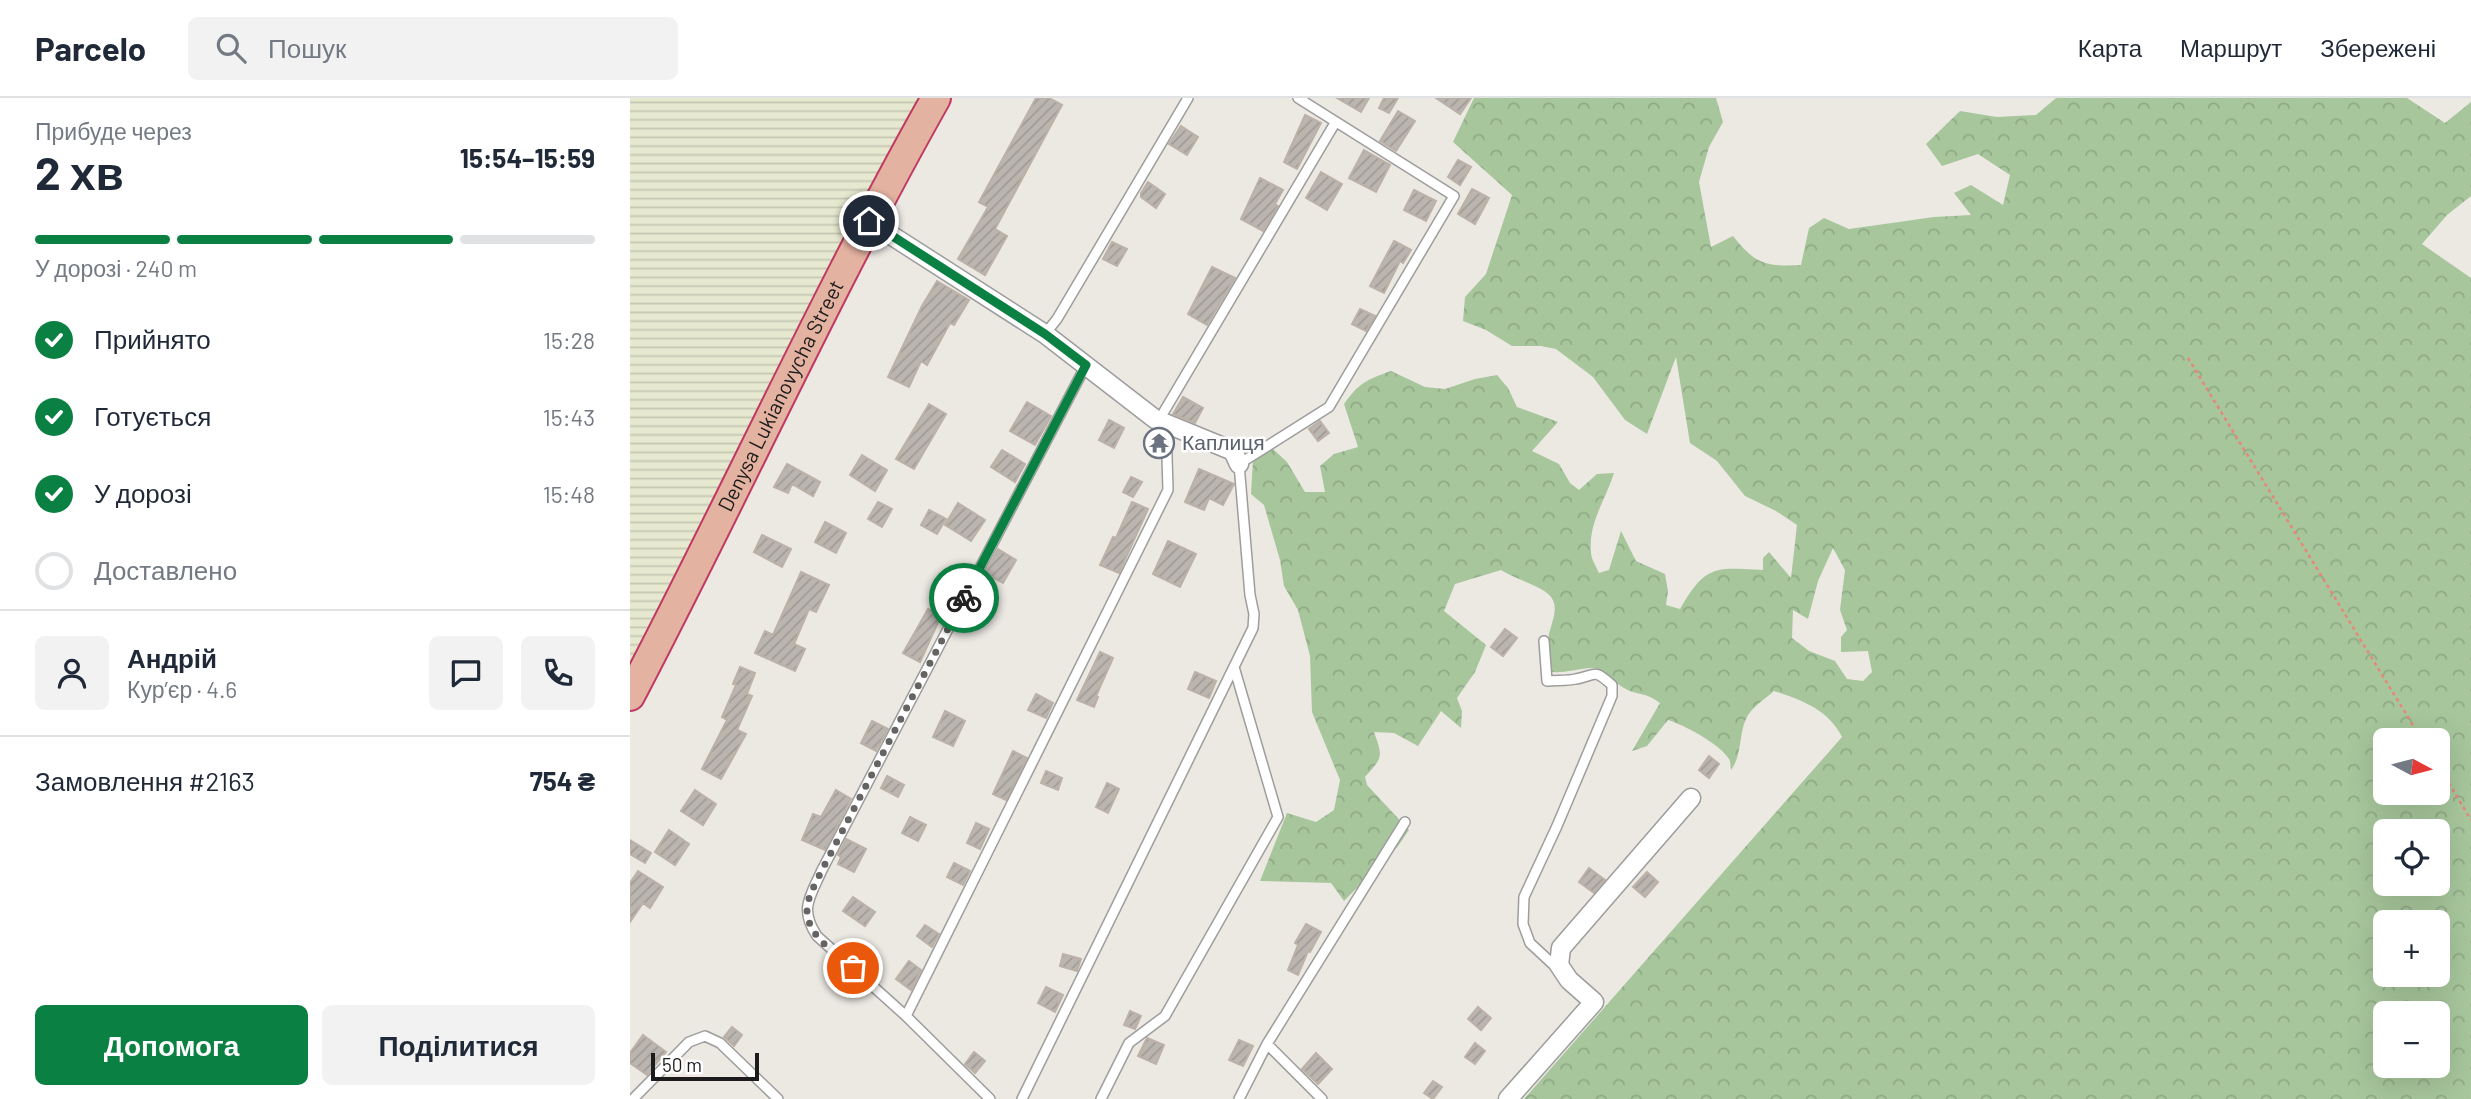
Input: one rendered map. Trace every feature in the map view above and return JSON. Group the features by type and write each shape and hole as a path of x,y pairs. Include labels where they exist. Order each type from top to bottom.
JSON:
{"highway":[{"name":"Denysa Lukianovycha Street","path":"630,696 869,221 936,98"}],"street":[{"path":"869,221 1045,334 1162,422 1233,451 1239,464"},
{"path":"1508,1099 1594,1002 1569,980 1559,965 1561,948 1691,798"}],"lane":[{"path":"1045,334 1057,319 1188,98"},
{"path":"1022,1099 1253,628 1254,614 1239,464 1329,407 1454,196 1298,98"},
{"path":"906,1016 1168,491 1162,422 1335,123"},
{"path":"989,1099 906,1016 817,936 808,922 808,903 822,870 1086,365"},
{"path":"1544,641 1547,681 1577,679 1592,673 1612,685 1612,696 1524,897 1523,923 1530,943 1569,980"},
{"path":"1101,1099 1129,1043 1165,1016 1278,817 1234,667"},
{"path":"1239,1099 1268,1044 1405,822"},
{"path":"633,1099 689,1042 705,1036 720,1043 778,1099"},
{"path":"1268,1044 1322,1099"}],"path":[{"path":"2188,358 2415,728"},
{"path":"2450,785 2471,820"}],"green space":[{"path":"630,98 920,98 853,220 630,662"},
{"path":"1474,98 1716,98 1723,122 1709,147 1699,182 1711,247 1733,236 1748,253 1762,262 1789,265 1801,265 1809,228 1824,218 1849,229 1934,217 1971,215 1954,193 1971,185 2003,205 2010,175 1978,154 1942,166 1926,144 1960,111 1997,117 2036,115 2056,98 2407,98 2445,123 2471,102 2471,196 2447,215 2422,244 2471,278 2471,1099 1524,1099 1842,737 1829,719 1813,707 1774,691 1748,715 1731,770 1729,759 1718,747 1668,720 1647,746 1632,751 1660,703 1624,688 1595,668 1551,672 1548,643 1555,612 1553,600 1541,589 1501,570 1455,584 1444,611 1486,645 1475,672 1457,698 1462,711 1461,728 1441,711 1418,746 1394,733 1374,732 1380,756 1365,777 1367,785 1409,830 1398,846 1344,901 1331,883 1260,881 1287,813 1316,822 1334,810 1340,780 1312,712 1310,656 1298,610 1284,586 1280,560 1264,505 1251,494 1253,460 1273,449 1287,462 1305,492 1325,492 1320,466 1334,454 1358,447 1344,404 1354,391 1369,380 1391,371 1425,387 1445,389 1497,375 1508,388 1517,407 1558,422 1532,451 1559,464 1570,483 1579,490 1597,474 1614,473 1592,531 1591,555 1599,573 1609,570 1621,531 1636,561 1665,574 1668,591 1666,605 1680,609 1697,584 1713,572 1722,569 1763,570 1763,558 1769,552 1791,578 1797,525 1745,496 1717,461 1690,443 1676,357 1647,434 1625,420 1593,377 1556,349 1512,346 1486,330 1463,321 1465,297 1486,274 1512,195 1453,142","holes":["1833,548 1845,570 1840,610 1847,630 1841,637 1841,652 1868,651 1872,672 1863,681 1847,679 1835,661 1809,651 1792,638 1793,610 1808,619 1818,581"]}],"building":[{"path":"1036,98 1049,98 1062,105 995,229 1007,236 985,275 958,259 988,207 979,202"},
{"path":"1337,98 1369,98 1361,112"},
{"path":"1384,98 1398,98 1389,113 1379,108"},
{"path":"1436,98 1471,98 1460,114"},
{"path":"1398,111 1415,121 1396,151 1380,141"},
{"path":"1305,115 1321,123 1297,169 1284,162"},
{"path":"1181,126 1198,137 1187,155 1169,144"},
{"path":"1364,150 1390,165 1376,192 1349,178"},
{"path":"1458,160 1471,167 1460,185 1448,177"},
{"path":"1321,172 1342,184 1327,210 1306,198"},
{"path":"1260,178 1283,190 1275,204 1278,206 1263,231 1241,219"},
{"path":"1148,182 1165,194 1156,208 1141,197"},
{"path":"1472,189 1489,198 1475,224 1458,214"},
{"path":"1414,190 1436,201 1426,221 1404,210"},
{"path":"1394,241 1411,250 1403,263 1400,261 1384,293 1370,286"},
{"path":"1112,242 1127,249 1117,266 1103,259"},
{"path":"1212,267 1235,278 1207,325 1188,314"},
{"path":"937,281 969,300 954,325 950,323 927,365 921,361 909,387 888,377"},
{"path":"1360,309 1375,316 1366,331 1352,324"},
{"path":"1183,397 1203,408 1195,423 1173,414"},
{"path":"1027,402 1051,416 1035,445 1010,431"},
{"path":"929,404 946,414 914,469 896,459"},
{"path":"1109,420 1124,428 1114,448 1099,440"},
{"path":"1320,421 1329,433 1318,441 1309,429"},
{"path":"1002,450 1025,464 1015,482 991,467"},
{"path":"862,455 887,470 875,491 850,475"},
{"path":"787,464 820,482 813,496 792,484 788,493 774,487"},
{"path":"1199,469 1234,484 1223,505 1209,498 1204,510 1185,502"},
{"path":"1131,477 1142,482 1133,497 1123,492"},
{"path":"878,502 892,509 882,527 868,519"},
{"path":"1132,502 1148,509 1119,573 1100,565"},
{"path":"958,503 985,520 971,541 945,525"},
{"path":"929,510 946,519 937,534 921,525"},
{"path":"825,522 846,533 836,553 815,542"},
{"path":"762,535 791,549 782,567 754,552"},
{"path":"1168,541 1196,554 1180,587 1153,574"},
{"path":"998,549 1016,560 1003,583 985,573"},
{"path":"801,572 829,585 816,612 809,609 794,644 805,649 795,671 755,653 765,631 773,635"},
{"path":"928,609 941,616 920,662 903,653"},
{"path":"1505,629 1517,638 1503,656 1491,647"},
{"path":"1100,652 1113,658 1096,696 1098,697 1094,707 1077,700"},
{"path":"740,667 755,673 747,694 752,696 737,730 746,734 721,779 702,769 727,720 722,717 736,685 733,684"},
{"path":"1195,672 1216,681 1209,698 1188,689"},
{"path":"1036,694 1053,703 1046,718 1028,710"},
{"path":"945,711 965,721 953,746 933,737"},
{"path":"872,721 888,729 876,751 861,743"},
{"path":"1013,751 1027,758 1006,800 993,794"},
{"path":"1709,756 1719,764 1709,778 1699,770"},
{"path":"1046,771 1062,778 1058,790 1041,783"},
{"path":"887,776 904,785 898,797 881,788"},
{"path":"1107,783 1119,789 1108,813 1096,807"},
{"path":"695,790 716,804 703,825 681,811"},
{"path":"836,790 851,799 825,850 802,840 813,814 821,817"},
{"path":"910,817 926,825 918,841 902,833"},
{"path":"976,823 989,829 980,849 967,843"},
{"path":"669,830 689,844 675,865 655,852"},
{"path":"846,839 866,849 854,872 838,864 841,857 838,855"},
{"path":"630,840 651,853 645,863 630,854"},
{"path":"954,863 970,871 963,885 947,877"},
{"path":"1589,868 1605,880 1594,893 1579,882"},
{"path":"638,871 663,887 650,908 643,903 630,922 630,883"},
{"path":"1647,872 1658,882 1645,897 1633,887"},
{"path":"853,897 875,912 865,926 843,911"},
{"path":"1306,924 1321,932 1310,952 1308,951 1298,975 1288,970 1298,945 1295,943"},
{"path":"925,925 939,934 932,947 917,936"},
{"path":"1063,954 1081,959 1077,971 1060,966"},
{"path":"909,961 921,970 911,990 896,979"},
{"path":"1046,987 1063,995 1055,1012 1038,1003"},
{"path":"1478,1007 1491,1018 1481,1030 1468,1019"},
{"path":"1130,1011 1141,1016 1135,1029 1124,1025"},
{"path":"732,1027 742,1035 734,1046 724,1037"},
{"path":"643,1035 666,1052 647,1075 630,1063 630,1053"},
{"path":"1147,1038 1164,1045 1156,1064 1138,1056"},
{"path":"1239,1040 1253,1046 1243,1066 1229,1060"},
{"path":"1475,1043 1485,1051 1475,1064 1465,1057"},
{"path":"974,1052 985,1061 975,1073 965,1064"},
{"path":"1316,1053 1332,1069 1318,1084 1302,1069"},
{"path":"1433,1081 1442,1087 1433,1099 1424,1093"}],"way so far":[{"path":"853,968 817,936 808,922 808,903 822,870 964,598"}],"place":[{"name":"Каплиця","path":"1159,443"}],"route":[{"path":"869,221 1045,334 1086,365 964,598"}]}
